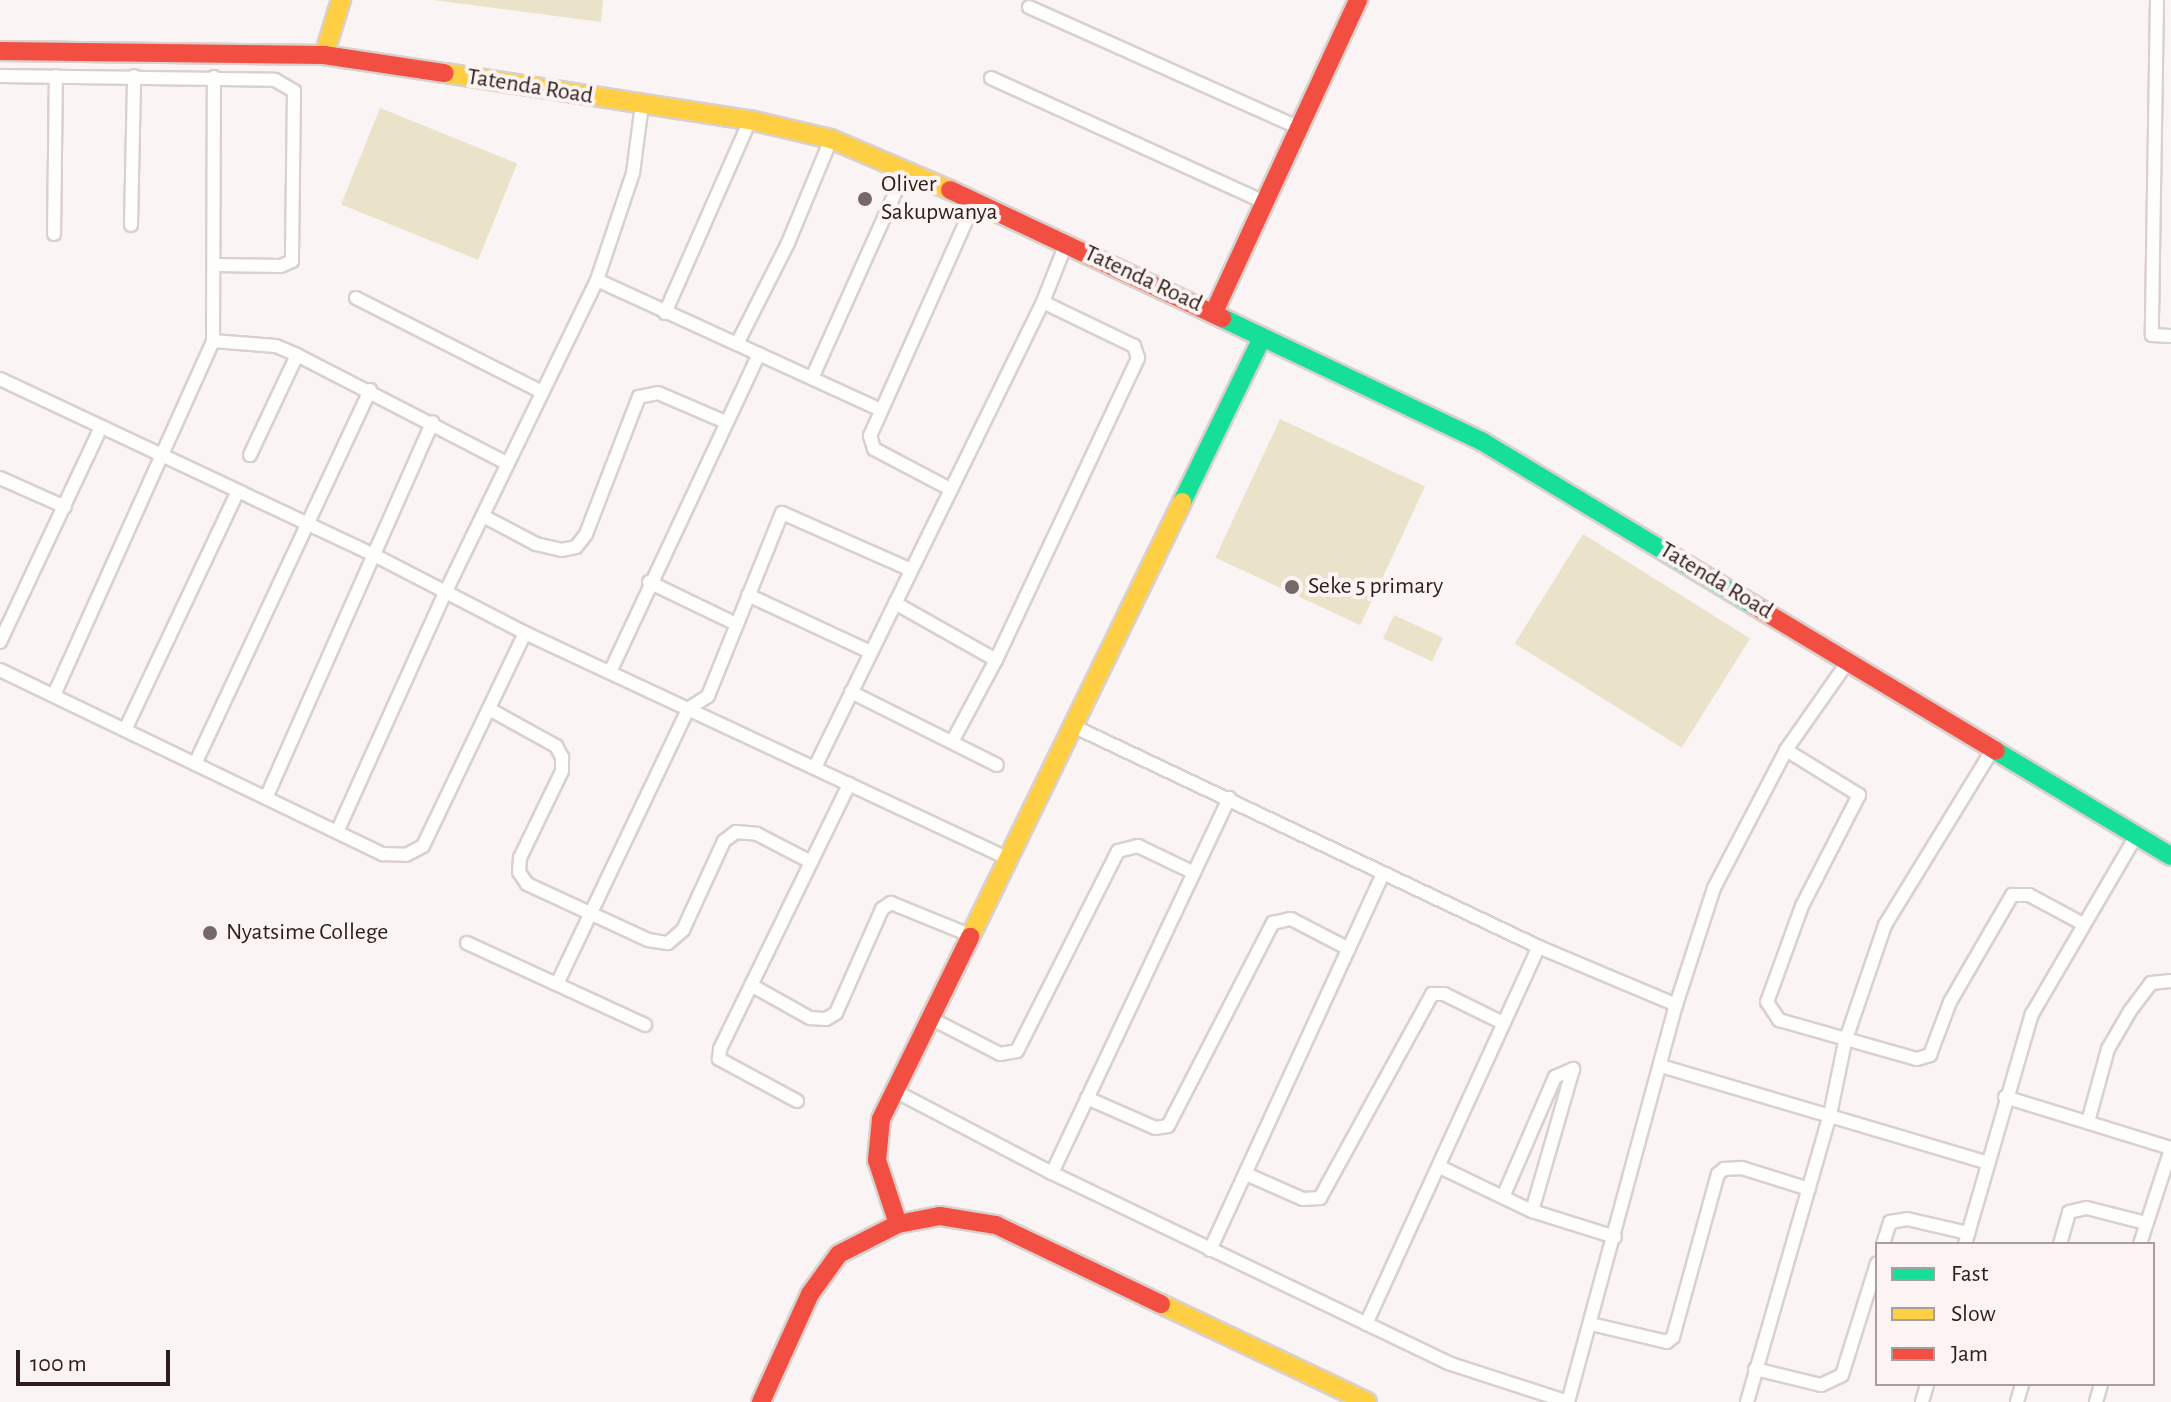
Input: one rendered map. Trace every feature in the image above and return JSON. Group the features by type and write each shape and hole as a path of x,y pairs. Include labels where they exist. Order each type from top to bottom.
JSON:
{"street":[{"path":"324,55 341,0"},
{"path":"1214,312 1358,0"},
{"path":"2171,9 2157,4 2152,335 2171,336"},
{"path":"1029,7 1300,128"},
{"name":"Tatenda Road","path":"0,51 324,55 750,120 831,139 906,169 1214,312 1262,338 1483,442 1849,660 1991,752 2171,856"},
{"path":"0,76 275,80 294,91 292,261 281,266 215,265"},
{"path":"54,234 56,76"},
{"path":"131,225 134,76"},
{"path":"54,695 213,341 214,77"},
{"path":"991,78 1264,202"},
{"path":"337,832 445,593 485,517 597,280 633,173 642,105"},
{"path":"665,313 750,120"},
{"path":"737,344 788,243 831,139"},
{"path":"812,378 906,169"},
{"path":"950,489 871,446 881,410 975,201"},
{"path":"815,767 909,569 1043,302 1066,244"},
{"path":"597,280 881,410"},
{"path":"356,298 542,392"},
{"path":"952,742 996,660 1138,358 1134,346 1043,302"},
{"path":"898,1224 885,1193 876,1138 893,1090 932,1019 970,935 1262,338"},
{"path":"213,341 276,346 433,422 508,464"},
{"path":"610,672 723,421 759,354"},
{"path":"250,455 297,355"},
{"path":"0,379 376,556 525,633 1009,859"},
{"path":"195,764 370,390"},
{"path":"485,517 536,544 561,550 576,547 586,534 639,397 658,393 723,421"},
{"path":"266,798 433,422"},
{"path":"0,642 101,427"},
{"path":"0,478 65,507"},
{"path":"125,730 237,493"},
{"path":"557,984 688,709 708,696 782,513 909,569"},
{"path":"649,582 736,624"},
{"path":"748,595 870,652"},
{"path":"895,603 996,660"},
{"path":"0,670 383,854 406,855 423,846 525,633"},
{"path":"893,1090 1052,1173 1482,1378 1568,1402 1676,1005 1714,888 1786,750 1849,660"},
{"path":"851,692 997,765"},
{"path":"489,709 556,746 562,757 562,771 520,858 519,872 527,884 648,940 668,943 683,930 724,841 736,832 757,834 811,862"},
{"path":"1073,726 1539,947 1676,1005"},
{"path":"1786,750 1859,795 1802,906 1767,1002 1779,1020 1845,1042 1917,1059 1930,1055 1950,1002 2012,895 2029,895 2083,924"},
{"path":"1747,1402 1830,1115 1845,1042 1885,925 1991,752"},
{"path":"797,1101 719,1059 751,985 849,784"},
{"path":"1052,1173 1229,798"},
{"path":"1884,1242 1890,1222 1907,1219 1967,1238 1986,1162 2032,1014 2137,834"},
{"path":"932,1019 1000,1054 1017,1051 1118,851 1138,846 1194,873"},
{"path":"1210,1250 1383,874"},
{"path":"751,985 810,1018 826,1019 836,1013 882,909 891,903 970,935"},
{"path":"1087,1098 1155,1128 1168,1126 1273,923 1291,919 1349,949"},
{"path":"467,943 645,1025"},
{"path":"1366,1324 1539,947"},
{"path":"2088,1122 2108,1049 2130,1011 2151,983 2171,981"},
{"path":"1246,1174 1303,1199 1320,1198 1432,994 1444,994 1503,1023"},
{"path":"1661,1066 1986,1162"},
{"path":"1503,1197 1555,1077 1573,1069 1532,1211"},
{"path":"2005,1097 2171,1149 2141,1242"},
{"path":"1440,1167 1532,1211 1615,1237"},
{"path":"1591,1324 1667,1342 1673,1337 1718,1174 1724,1169 1742,1168 1809,1189"},
{"path":"2061,1242 2069,1212 2087,1208 2146,1223"},
{"path":"761,1402 823,1275 839,1254 898,1224 940,1216 996,1225 1367,1402"},
{"path":"1755,1369 1821,1385 1842,1375 1875,1269"}],"shaded area":[{"path":"433,0 603,0 601,22"},
{"path":"380,108 517,163 478,260 341,204"},
{"path":"1280,419 1425,487 1360,625 1215,558"},
{"path":"1583,534 1750,638 1682,748 1515,643"},
{"path":"1394,615 1443,638 1432,661 1383,639"}],"traffic: fast":[{"path":"1222,318 1483,442 1755,606"},
{"path":"1182,502 1262,338"},
{"path":"1996,751 2171,856"}],"traffic: slow":[{"path":"324,55 341,0"},
{"path":"445,73 750,120 831,139 950,190"},
{"path":"970,937 1182,502"},
{"path":"1161,1304 1367,1402"}],"traffic: jam":[{"path":"1214,312 1358,0"},
{"path":"0,51 324,55 445,73"},
{"path":"950,190 1222,318"},
{"path":"1755,606 1996,751"},
{"path":"898,1224 877,1160 881,1119 970,937"},
{"path":"761,1402 810,1294 839,1254 898,1224 940,1216 996,1225 1161,1304"}],"place":[{"name":"Oliver Sakupwanya","path":"865,199"},
{"name":"Seke 5 primary","path":"1292,587"},
{"name":"Nyatsime College","path":"210,933"}]}
